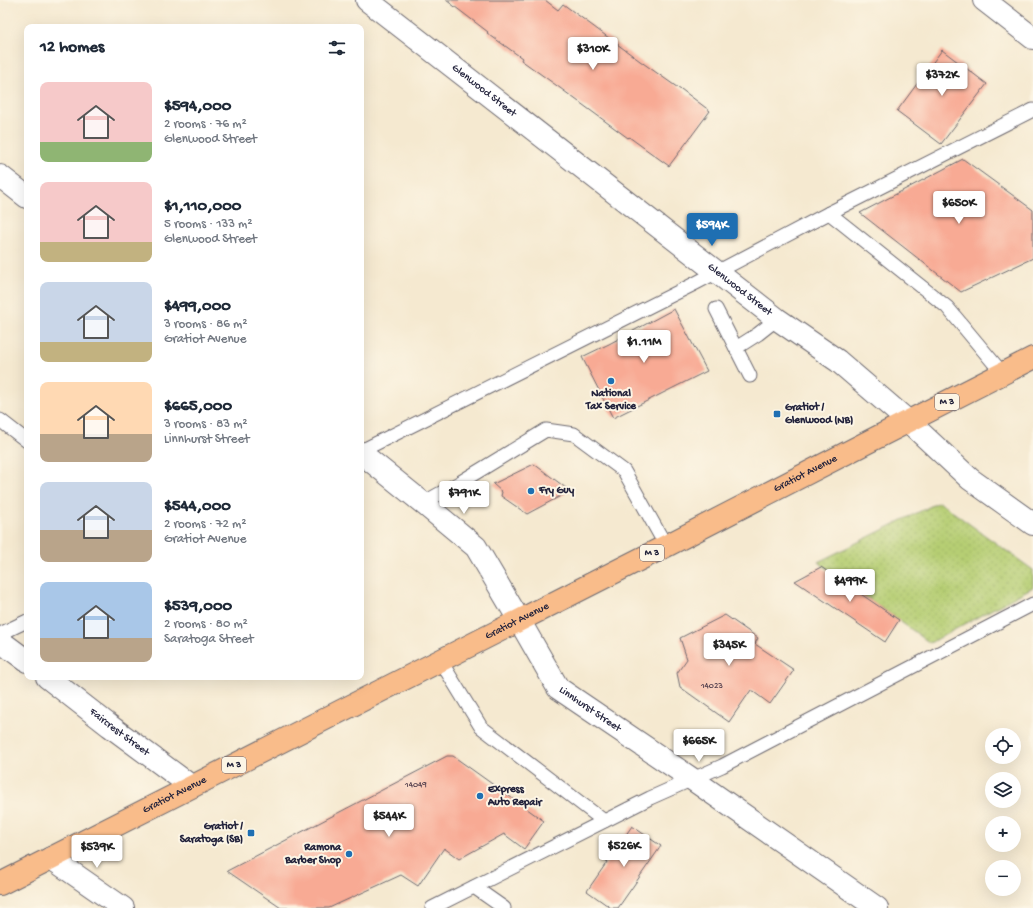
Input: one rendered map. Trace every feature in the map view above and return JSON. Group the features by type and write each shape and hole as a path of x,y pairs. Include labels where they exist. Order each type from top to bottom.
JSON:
{"main road":[{"name":"Gratiot Avenue","path":"0,884 860,446 1003,374 1030,363"}],"street":[{"name":"Glenwood Street","path":"368,0 777,319 838,361 909,422 970,479 1033,524"},
{"path":"984,0 1033,38"},
{"path":"0,176 24,195"},
{"name":"Linnhurst Street","path":"364,454 476,547 558,688 877,908"},
{"path":"0,641 24,660"},
{"name":"Faircrest Street","path":"51,680 191,786"},
{"path":"51,858 123,908"}],"lane":[{"path":"364,450 1033,110"},
{"path":"829,213 947,307 1003,374"},
{"path":"716,309 750,376"},
{"path":"736,348 758,334 777,319"},
{"path":"0,420 24,439"},
{"path":"423,503 546,430 574,434 624,471 666,546"},
{"path":"432,908 650,798 722,766 1033,604"},
{"path":"0,634 24,622"},
{"path":"440,660 480,727 604,821"},
{"path":"474,887 504,908"}],"green space":[{"path":"939,502 1033,570 1033,587 930,643 818,562"}],"building":[{"path":"446,0 545,0 558,10 563,4 710,111 669,166 521,60 522,58 487,33 488,32"},
{"path":"942,50 987,84 941,144 897,111"},
{"path":"963,159 1033,210 1033,258 961,292 860,213"},
{"path":"674,309 707,371 613,418 582,357"},
{"path":"534,464 570,491 527,514 501,496 502,492 493,484"},
{"path":"821,567 899,620 885,642 795,581"},
{"path":"725,615 758,638 755,644 794,670 770,704 751,690 729,722 680,687 677,673 687,659 680,638"},
{"path":"447,756 453,756 544,821 524,849 504,834 459,859 444,848 418,886 401,875 329,908 281,908 227,871"},
{"path":"632,826 661,846 618,908 611,908 587,891"}],"place":[{"name":"National Tax Service","path":"611,381"},
{"name":"Gratiot / Glenwood (NB)","path":"777,414"},
{"name":"Fry Guy","path":"531,491"},
{"name":"Express Auto Repair","path":"480,796"},
{"name":"Gratiot / Saratoga (SB)","path":"251,833"},
{"name":"Ramona Barber Shop","path":"349,854"}]}
